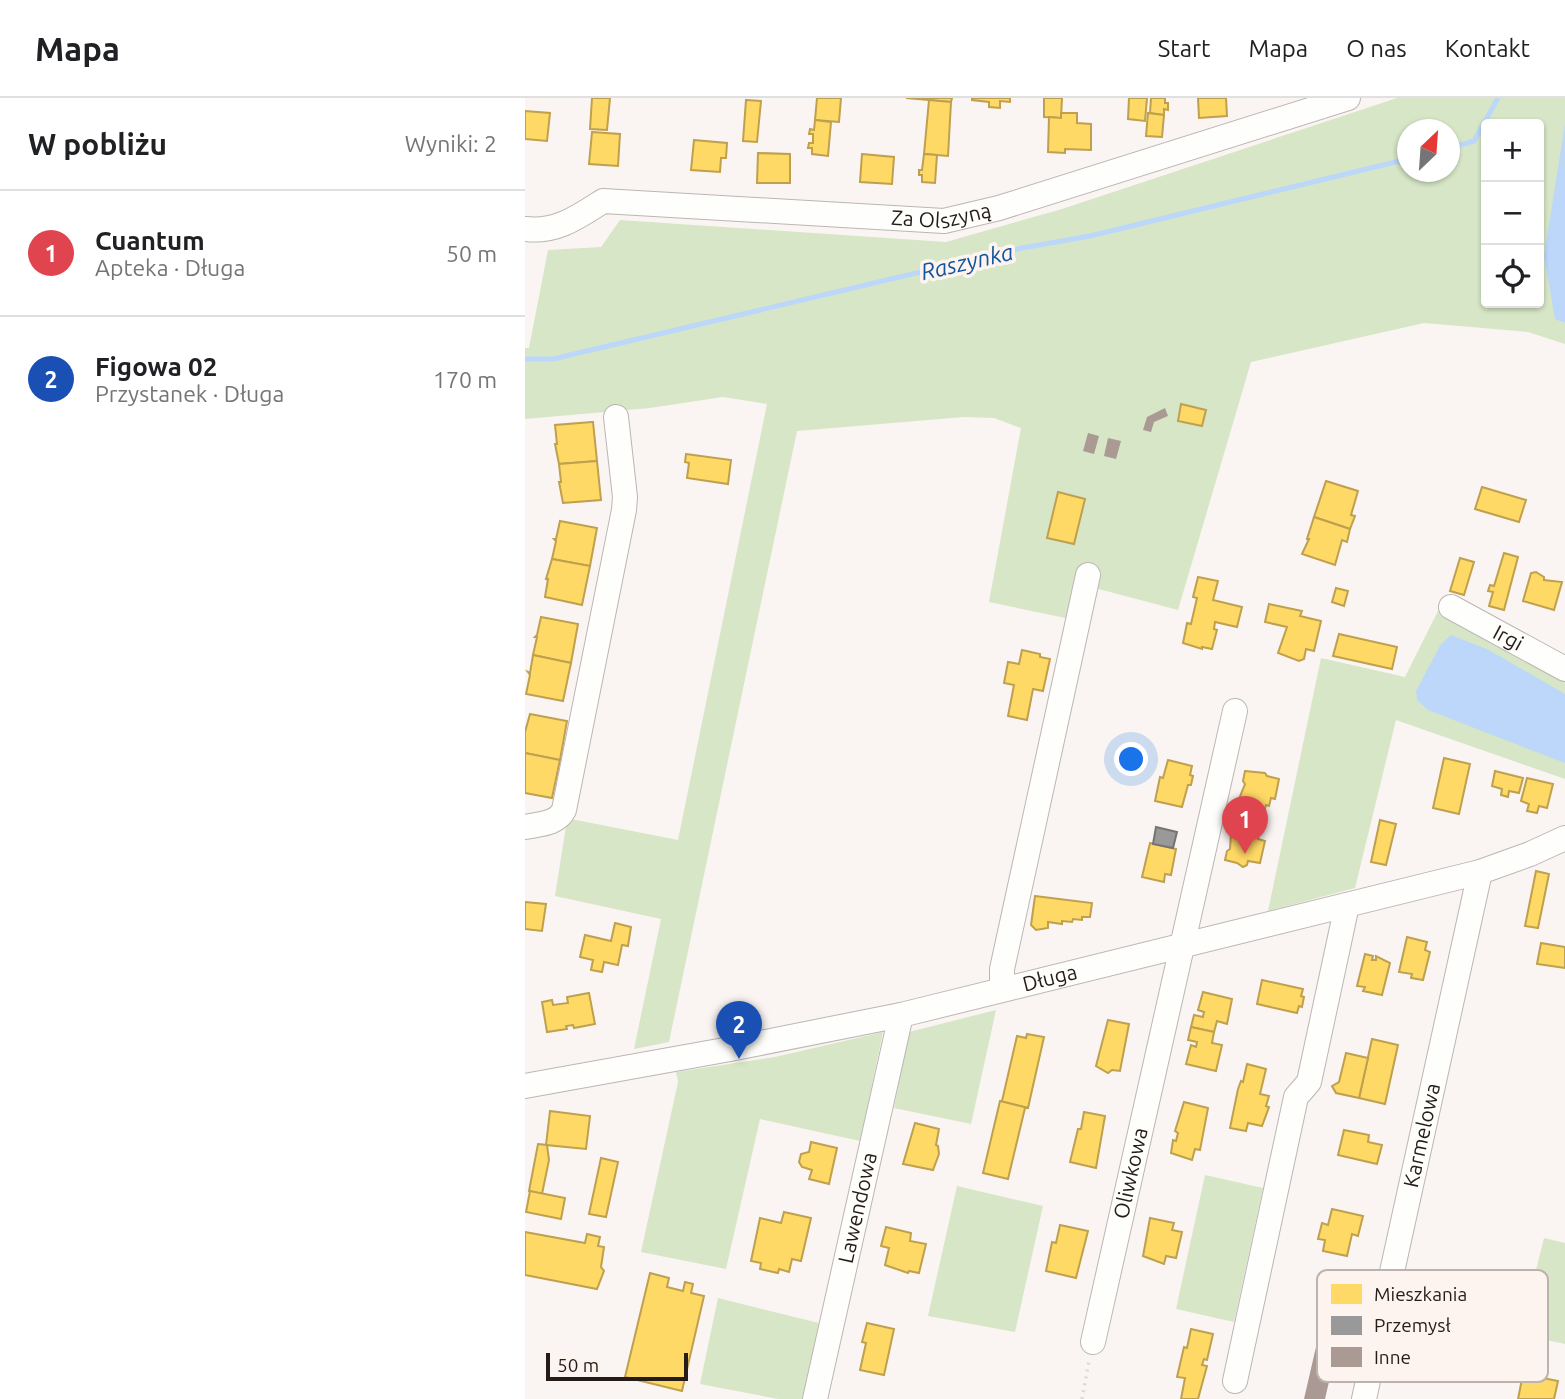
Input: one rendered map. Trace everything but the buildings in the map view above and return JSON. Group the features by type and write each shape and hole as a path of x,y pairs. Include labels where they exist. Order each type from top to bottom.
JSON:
{"street":[{"name":"Za Olszyną","path":"525,229 539,231 566,225 603,201 944,221 999,208 1348,98"},
{"path":"525,827 555,821 561,817 564,810 624,510 625,497 616,417"},
{"path":"1002,989 1002,970 1088,575"},
{"name":"Irgi","path":"1451,607 1565,669"},
{"name":"Oliwkowa","path":"1093,1342 1235,711"},
{"name":"Długa","path":"525,1086 901,1015 1480,872 1565,838"},
{"name":"Karmelowa","path":"1392,1270 1480,872"},
{"path":"1235,1381 1296,1097 1309,1082 1346,905"},
{"name":"Lawendowa","path":"815,1399 901,1015"}],"path":[{"path":"1082,1399 1093,1342"}],"green space":[{"path":"1397,98 1565,98 1565,344 1528,332 1424,323 1251,362 1178,610 1095,588 1070,619 989,602 1021,428 994,418 964,417 797,431 669,1042 634,1049 661,919 555,896 566,826 571,819 678,840 767,404 723,397 650,408 525,419 525,348 529,348 548,250 601,247 620,220 946,242 1062,209"},
{"path":"1439,609 1565,678 1565,779 1396,720 1355,888 1268,911 1321,658 1405,677"},
{"path":"996,1010 971,1124 894,1108 909,1032"},
{"path":"883,1032 860,1141 760,1119 726,1269 641,1252 678,1082 676,1072 775,1057"},
{"path":"1205,1175 1263,1188 1234,1322 1176,1309"},
{"path":"957,1186 1043,1206 1015,1332 928,1316"},
{"path":"1544,1238 1565,1243 1565,1344 1548,1340 1548,1270 1536,1270"},
{"path":"718,1298 819,1323 802,1399 778,1399 700,1384"}],"water":[{"path":"1565,124 1565,323 1555,319 1544,256"},
{"path":"1451,635 1489,650 1565,694 1565,763 1428,710 1417,700 1416,691 1441,644"}],"waterway":[{"name":"Raszynka","path":"1460,145 1474,141 1498,98"},
{"name":"Raszynka","path":"525,359 553,359 1022,248 1090,236 1397,162"}],"place":[{"name":"Cuantum","path":"1245,854"},
{"name":"Figowa 02","path":"739,1059"}]}
